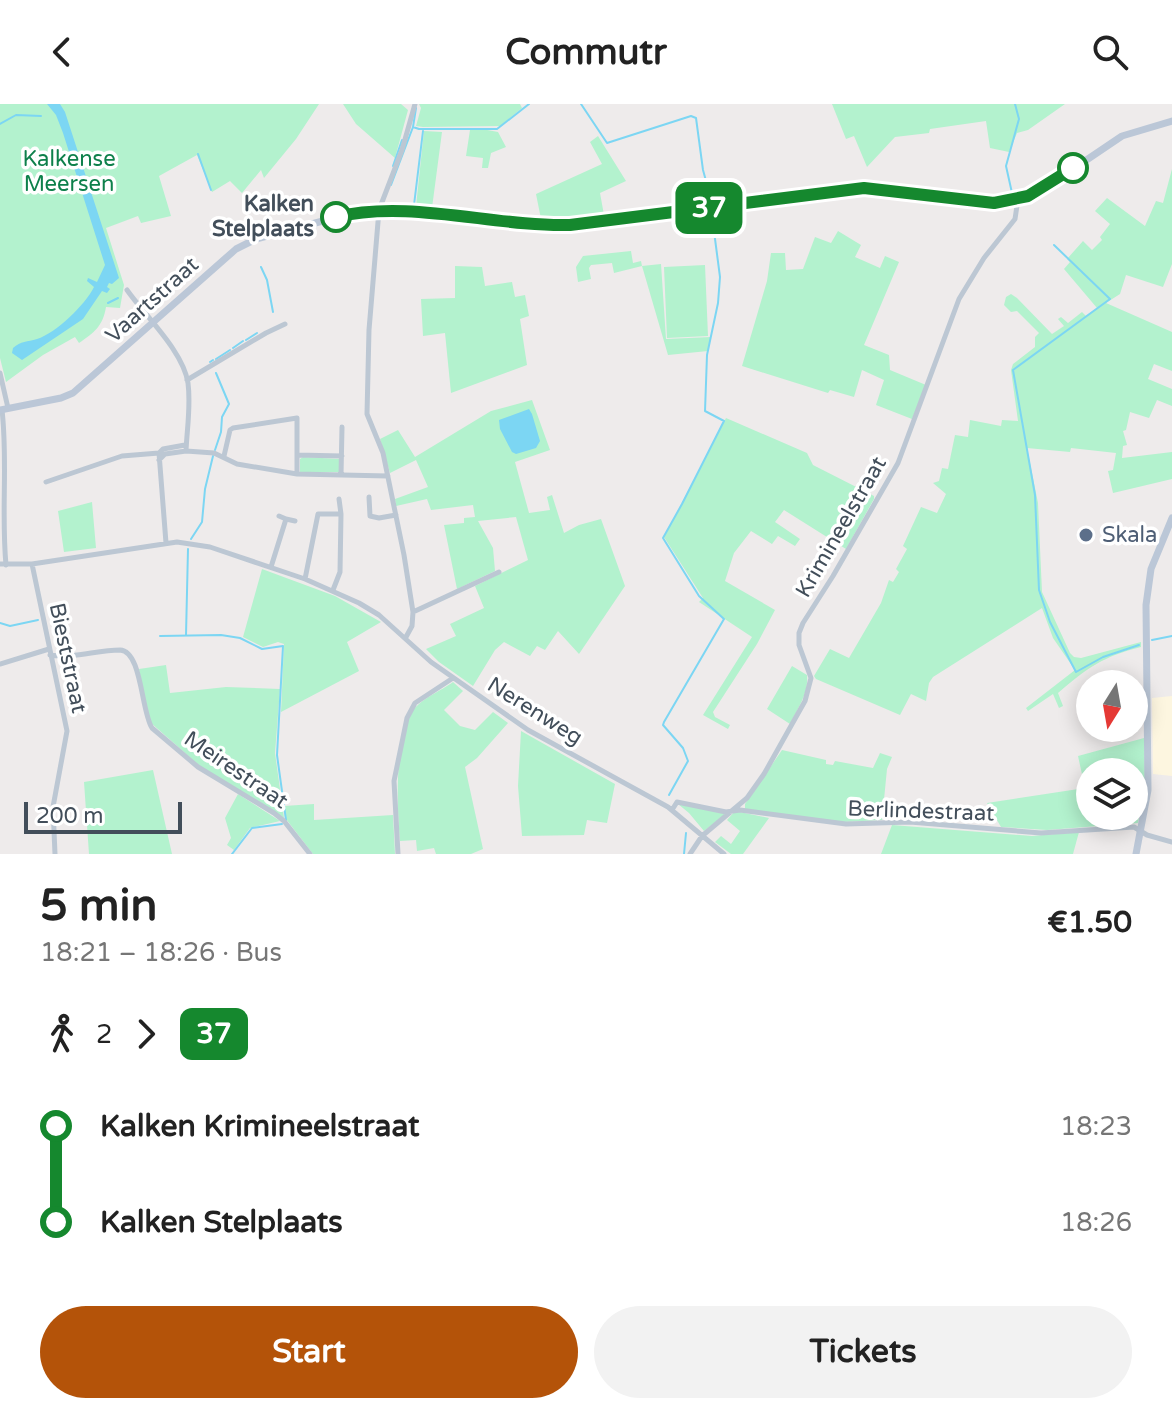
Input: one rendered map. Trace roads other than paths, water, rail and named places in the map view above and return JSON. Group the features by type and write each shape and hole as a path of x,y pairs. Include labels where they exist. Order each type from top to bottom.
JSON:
{"main road":[{"path":"1018,199 1045,188 1122,136 1172,121"},
{"name":"Vaartstraat","path":"3,409 73,393 246,244 337,217 379,210 554,226 864,188 981,203 1018,199"},
{"path":"1136,854 1148,790 1147,592 1151,569 1172,518"}],"street":[{"path":"406,637 412,626 413,612 383,453 367,414 369,330 379,210 402,150 415,104"},
{"name":"Krimineelstraat","path":"690,854 702,836 734,810 764,774 805,701 811,678 799,645 803,623 898,463 959,299 984,258 1015,219 1018,199"},
{"path":"127,290 175,350 187,380 190,408 186,448"},
{"path":"187,380 285,324"},
{"path":"0,373 4,457 3,564"},
{"path":"224,456 233,428 297,418 297,474"},
{"path":"341,475 342,427"},
{"path":"46,482 122,456 159,453 163,449 182,447 224,456 237,464 297,474 388,476"},
{"path":"159,460 165,454 186,448"},
{"path":"159,453 166,543"},
{"path":"297,455 342,456"},
{"path":"0,465 4,457"},
{"path":"369,497 370,516 396,515"},
{"path":"333,590 340,572 339,499"},
{"path":"305,579 318,514 341,514"},
{"path":"279,516 295,521"},
{"path":"271,567 286,519"},
{"name":"Nerenweg","path":"3,564 32,564 166,543 210,547 333,590 379,615 431,662 528,730 672,810 724,854"},
{"name":"Bieststraat","path":"32,564 67,731 53,807 55,854"},
{"path":"413,612 499,572"},
{"name":"Meirestraat","path":"50,652 66,658 122,650 130,654 136,665 146,720 152,728 198,767 274,813 310,854"},
{"path":"0,664 50,652"},
{"path":"398,854 394,781 407,718 415,703 453,678"},
{"name":"Berlindestraat","path":"672,810 677,802 726,812 734,810 846,824 910,822 1041,833 1134,827 1172,842"}],"water":[{"path":"47,104 60,104 65,112 119,278 109,283 107,287 110,289 107,293 102,291 83,319 22,360 12,353 13,348 45,336 69,318 94,287 87,281 88,278 97,282 105,265 63,133 56,115"},
{"path":"529,409 540,441 536,448 516,454 500,429 499,420"}],"waterway":[{"path":"416,108 413,127 419,129 497,129 529,104"},
{"path":"581,104 607,143 691,116 696,118 703,170 711,199"},
{"path":"1012,193 1006,166 1019,119 1015,104"},
{"path":"0,124 16,115 41,116"},
{"path":"391,185 413,127"},
{"path":"414,205 423,131"},
{"path":"393,166 402,140"},
{"path":"198,154 211,190"},
{"path":"669,795 688,761 683,748 663,725 724,619 699,596 663,538 724,421 705,411 707,355 720,277 712,216"},
{"path":"1054,245 1110,299 1013,370 1035,495 1039,590 1050,622 1076,672 1103,657 1139,645"},
{"path":"261,267 267,280 273,312"},
{"path":"108,303 118,298"},
{"path":"246,340 257,333"},
{"path":"233,348 243,341"},
{"path":"216,359 230,350"},
{"path":"215,450 222,417 229,404 216,373"},
{"path":"191,539 202,522 205,489 213,456"},
{"path":"186,635 188,549"},
{"path":"0,623 10,626 38,620"},
{"path":"160,636 221,635 240,638 262,649 283,646 277,755 286,820"},
{"path":"1152,640 1172,636"},
{"path":"232,854 252,828 282,824"},
{"path":"684,854 686,833"}],"place":[{"name":"Kalken Stelplaats","path":"336,217"},
{"name":"Skala","path":"1086,535"}],"park label":[{"name":"Kalkense Meersen","path":"69,172"}]}
